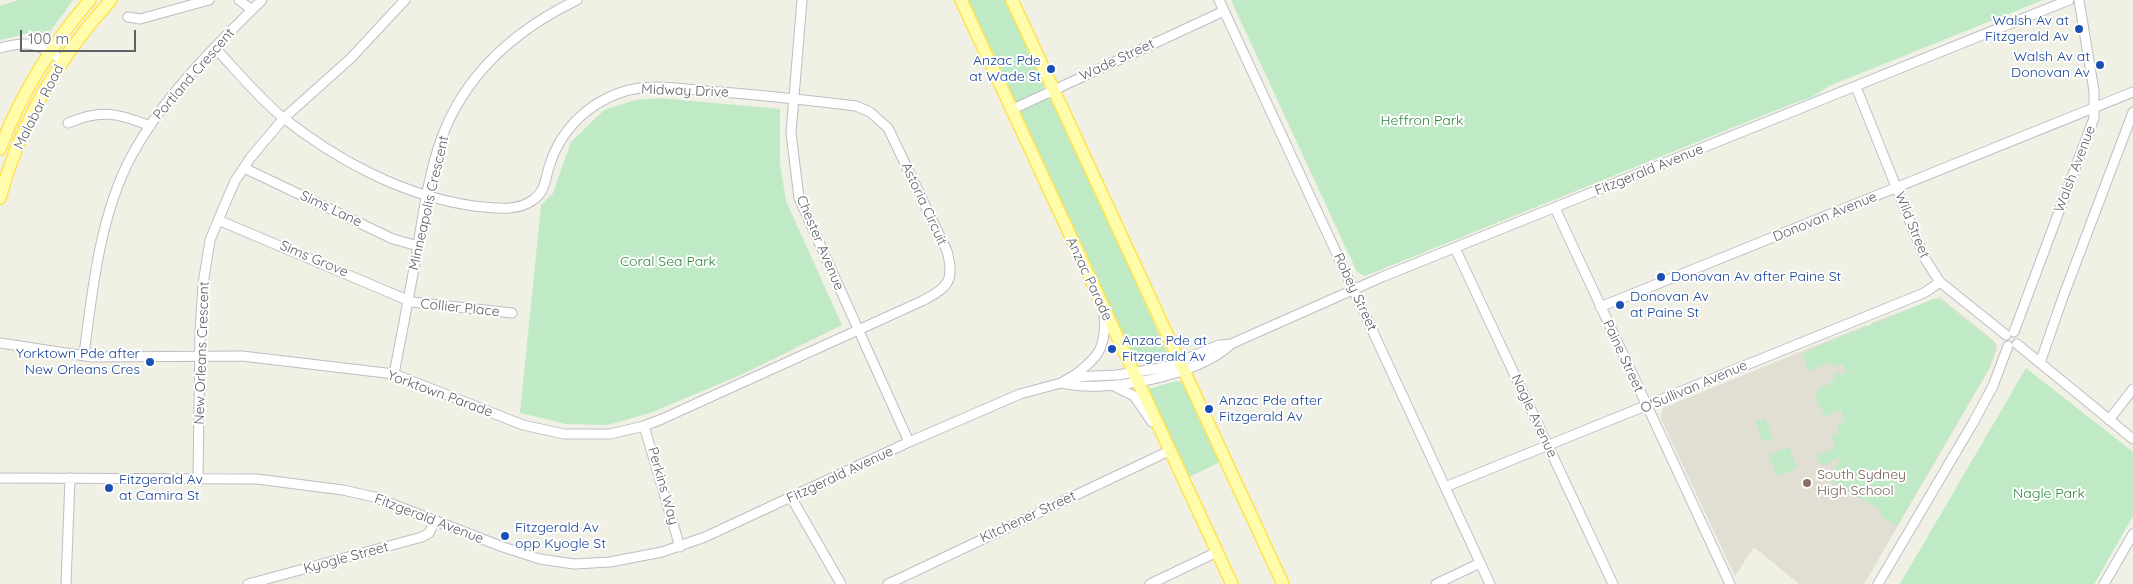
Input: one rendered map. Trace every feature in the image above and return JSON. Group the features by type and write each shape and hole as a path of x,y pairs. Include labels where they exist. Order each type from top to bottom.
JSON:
{"main road":[{"name":"Malabar Road","path":"0,149 23,96 68,26 90,0"},
{"name":"Malabar Road","path":"0,198 19,142 35,108 62,60 111,0"},
{"name":"Anzac Parade","path":"961,0 1232,584"},
{"path":"1012,0 1282,584"}],"street":[{"path":"128,17 140,19 209,0"},
{"path":"239,0 252,10"},
{"name":"Portland Crescent","path":"84,355 100,247 114,199 130,158 166,104 214,48 262,0"},
{"name":"New Orleans Crescent","path":"198,479 203,284 210,240 218,220 235,181 284,118 351,58 405,0"},
{"name":"Minneapolis Crescent","path":"394,374 428,194 443,134 472,83 512,39 543,18 577,0"},
{"name":"Chester Avenue","path":"802,0 791,133 799,198 909,442"},
{"name":"Robey Street","path":"1219,0 1490,584"},
{"name":"Fitzgerald Avenue","path":"1061,383 1071,385 1110,384 1135,378 1156,370 1181,366 1219,344 1231,344 1353,289 2069,0"},
{"name":"Walsh Avenue","path":"2010,334 2092,125 2095,108 2094,91 2079,0"},
{"name":"Wade Street","path":"1011,110 1224,11"},
{"path":"0,48 26,42 34,43 62,60"},
{"name":"Midway Drive","path":"214,48 284,118 316,142 372,174 442,200 480,206 512,208 526,205 534,200 542,191 549,167 559,144 579,117 600,102 629,90 650,86 793,99"},
{"name":"Wild Street","path":"1856,87 1925,259 1940,282 2010,334"},
{"name":"Donovan Avenue","path":"1600,307 2129,94"},
{"name":"Astoria Circuit","path":"793,99 856,106 882,120 894,138 947,252 950,271 949,281 943,289 922,301 858,330"},
{"path":"2037,361 2133,112"},
{"path":"68,124 111,113 128,117 150,126"},
{"name":"Sims Lane","path":"244,168 393,239 418,246"},
{"name":"Paine Street","path":"1555,208 1729,584"},
{"name":"Sims Grove","path":"218,220 408,300"},
{"name":"Nagle Avenue","path":"1455,248 1613,584"},
{"name":"O'Sullivan Avenue","path":"1445,487 1924,293 1940,282"},
{"name":"Collier Place","path":"408,300 512,313"},
{"path":"1072,377 1100,352 1106,332 1104,309"},
{"name":"Yorktown Parade","path":"0,343 119,358 200,356 263,358 394,374 523,425 549,432 595,435 626,431 644,426 858,330"},
{"path":"1878,584 2016,346 2018,338 2010,334 2004,341 2016,346 2037,361 2133,439"},
{"name":"Fitzgerald Avenue","path":"0,478 271,480 360,493 512,550 540,559 574,564 638,558 680,547 909,442 1020,394 1061,383 1072,377 1135,378"},
{"path":"1110,384 1127,392 1137,400 1167,446"},
{"path":"2108,420 2133,389"},
{"name":"Perkins Way","path":"644,426 680,547"},
{"name":"Kitchener Street","path":"888,584 1167,446"},
{"path":"66,584 70,478"},
{"path":"791,497 799,515 841,584"},
{"name":"Kyogle Street","path":"248,584 422,537 429,533 435,521"},
{"path":"2104,584 2133,534"},
{"path":"1150,584 1217,552"},
{"path":"1436,584 1480,563"}],"shaded area":[{"name":"South Sydney High School","path":"1940,297 1993,340 1997,345 1997,350 1990,368 1864,584 1799,584 1754,547 1735,576 1661,419 1663,408 1866,325 1869,329 1873,328 1871,323"}],"green space":[{"path":"19,0 73,0 44,40 29,33 0,40 0,6"},
{"path":"964,0 1007,0 1044,80 1043,90 1015,103 1011,100"},
{"name":"Heffron Park","path":"1231,0 2043,0 1829,86 1812,97 1365,276 1357,272"},
{"name":"Coral Sea Park","path":"659,98 780,109 780,164 786,201 842,325 743,374 650,413 608,425 566,424 520,413 541,205 553,193 571,142 604,110 635,100"},
{"path":"1048,98 1054,100 1169,357 1136,363 1019,118 1021,111"},
{"path":"1933,299 1941,300 1993,341 1996,348 1989,368 1897,526 1879,515 1881,510 1829,480 1841,457 1822,466 1817,456 1835,448 1831,436 1840,432 1837,425 1845,421 1841,410 1825,416 1814,394 1819,392 1818,389 1835,379 1834,374 1840,372 1842,375 1846,373 1842,363 1831,368 1831,362 1809,371 1802,353"},
{"name":"Nagle Park","path":"2026,368 2133,452 2133,516 2096,581 2094,584 1900,584"},
{"path":"1176,381 1182,382 1220,462 1187,478 1146,390"},
{"path":"1765,419 1773,438 1763,442 1755,422"},
{"path":"1789,447 1793,457 1773,465 1769,455"},
{"path":"1793,458 1797,468 1777,476 1773,466"}],"place":[{"name":"Walsh Av at Fitzgerald Av","path":"2079,29"},
{"name":"Walsh Av at Donovan Av","path":"2100,65"},
{"name":"Anzac Pde at Wade St","path":"1051,69"},
{"name":"Donovan Av after Paine St","path":"1661,277"},
{"name":"Donovan Av at Paine St","path":"1620,305"},
{"name":"Anzac Pde at Fitzgerald Av","path":"1112,349"},
{"name":"Yorktown Pde after New Orleans Cres","path":"150,362"},
{"name":"Anzac Pde after Fitzgerald Av","path":"1209,409"},
{"name":"South Sydney High School","path":"1807,483"},
{"name":"Fitzgerald Av at Camira St","path":"109,488"},
{"name":"Fitzgerald Av opp Kyogle St","path":"505,536"}]}
